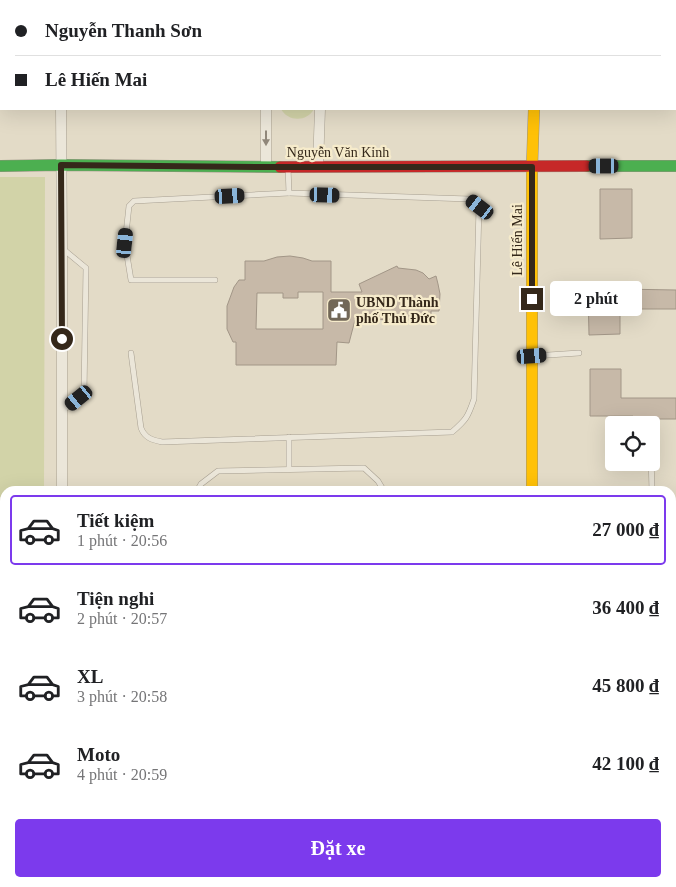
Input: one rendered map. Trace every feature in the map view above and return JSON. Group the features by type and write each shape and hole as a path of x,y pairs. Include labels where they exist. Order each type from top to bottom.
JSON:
{"street":[{"path":"61,110 62,486"},
{"path":"266,110 266,167"},
{"path":"318,166 320,110"},
{"name":"Lê Hiến Mai","path":"532,486 532,167 534,110"},
{"name":"Nguyễn Văn Kỉnh","path":"0,166 676,166"}],"lane":[{"path":"288,167 288,193"},
{"path":"131,353 140,428 150,439 162,442 452,432 469,415 474,400 480,207 469,199 288,193 134,201 129,206 125,243 130,280 215,280"},
{"path":"62,248 86,268 84,393 62,411"},
{"path":"532,356 579,353"},
{"path":"289,437 289,470"},
{"path":"200,486 218,471 364,468 381,486"},
{"path":"651,471 652,486"}],"green space":[{"path":"282,110 313,110 307,116 298,119 284,113"},
{"path":"0,177 45,177 44,486 0,486"}],"building":[{"path":"600,189 632,189 632,238 600,239"},
{"name":"UBND Thành phố Thủ Đức","path":"290,256 312,261 331,261 331,292 362,292 359,284 397,266 398,268 416,270 423,273 429,279 436,276 440,294 439,311 431,311 431,315 418,315 418,319 355,320 349,343 337,342 336,365 236,365 236,342 233,342 227,329 227,306 234,287 239,280 245,280 245,261 264,261","holes":["298,292 323,292 323,329 256,329 257,293 283,293 283,298 298,298"]},
{"path":"588,290 676,290 676,309 620,309 620,334 589,335"},
{"path":"590,369 621,369 621,398 676,398 676,419 660,419 660,416 590,416"}],"traffic: fast":[{"path":"0,166 280,167"},
{"path":"587,166 676,166"}],"traffic: slow":[{"path":"532,486 532,167 534,110"}],"traffic: jam":[{"path":"280,167 587,166"}],"place":[{"name":"UBND Thành phố Thủ Đức","path":"339,310"}],"route":[{"path":"62,339 61,165 532,167 532,299"}]}
